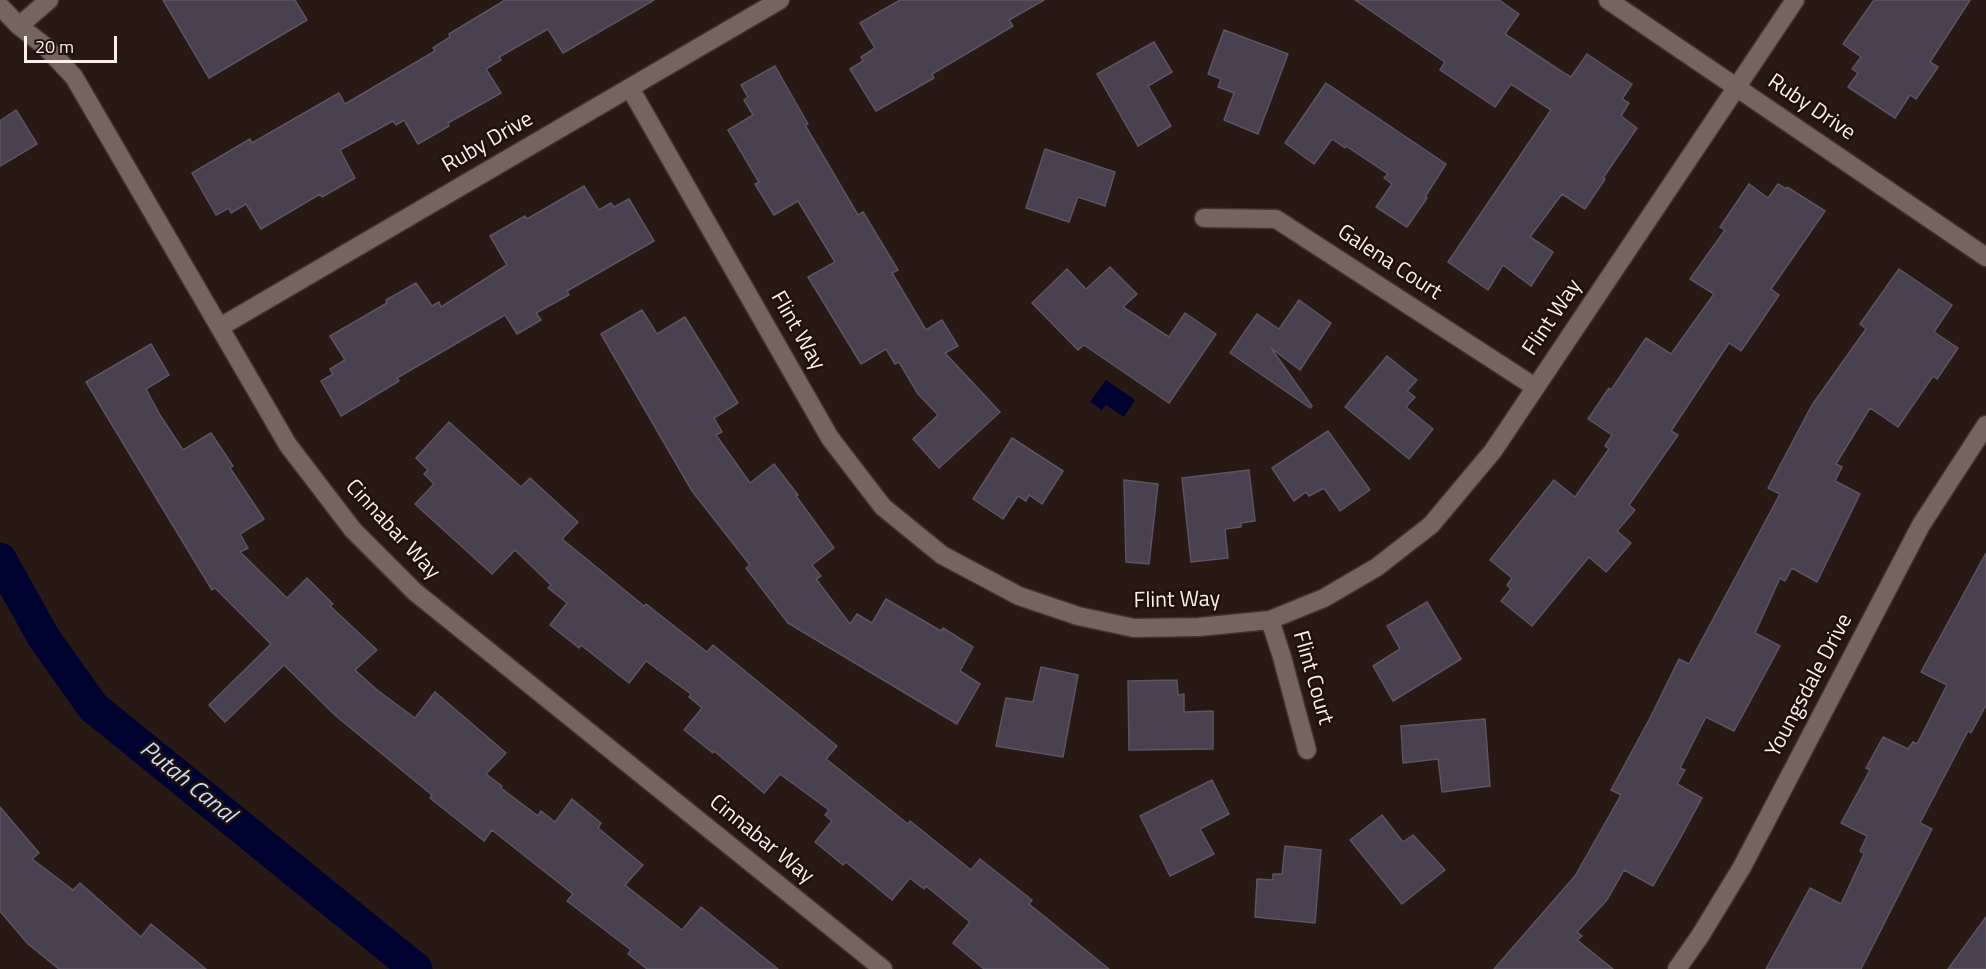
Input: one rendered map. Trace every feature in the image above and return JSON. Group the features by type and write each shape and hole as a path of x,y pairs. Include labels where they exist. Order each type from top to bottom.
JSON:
{"street":[{"path":"19,26 49,0"},
{"name":"Ruby Drive","path":"220,327 780,0"},
{"name":"Ruby Drive","path":"1608,0 1986,257"},
{"name":"Flint Way","path":"630,88 830,438 883,507 942,555 1019,596 1078,616 1134,628 1198,627 1270,620 1324,598 1377,567 1431,525 1493,451 1795,0"},
{"name":"Cinnabar Way","path":"0,6 19,26 46,47 74,77 288,445 353,530 415,592 883,969"},
{"name":"Galena Court","path":"1204,218 1276,219 1535,387"},
{"name":"Youngsdale Drive","path":"1677,969 1742,867 1921,525 1986,425"},
{"name":"Flint Court","path":"1270,620 1307,750"}],"water":[{"path":"1106,380 1135,400 1124,417 1106,405 1102,410 1090,402"}],"building":[{"path":"163,0 295,0 307,20 209,78"},
{"path":"505,0 654,0 563,53 548,29 499,57 501,60 486,69 501,93 448,123 449,126 418,144 404,120 396,125 393,121 340,150 355,178 322,197 320,194 261,229 246,204 231,213 229,208 216,215 192,173 250,139 252,143 339,93 345,104 435,51 433,48 450,37 449,34"},
{"path":"900,0 1044,0 1009,20 1013,26 932,74 934,78 876,111 850,69 863,61 861,57 875,48 860,23"},
{"path":"1355,0 1499,0 1519,14 1505,34 1564,73 1571,77 1587,54 1632,84 1622,99 1629,103 1621,116 1637,128 1585,209 1562,194 1530,237 1553,252 1531,286 1503,265 1488,290 1448,262 1551,110 1511,84 1495,107 1440,70 1445,62"},
{"path":"1874,0 1970,0 1930,62 1938,67 1916,99 1910,95 1895,118 1848,87 1858,73 1852,69 1861,57 1843,44"},
{"path":"1224,30 1288,54 1258,134 1224,120 1234,93 1218,87 1221,79 1208,74"},
{"path":"1154,42 1172,72 1148,86 1171,126 1138,146 1097,74"},
{"path":"775,66 808,124 805,125 858,215 863,212 898,270 892,273 926,330 942,320 958,346 945,353 1000,412 939,468 913,439 938,415 918,394 899,362 895,364 886,349 861,364 808,277 835,262 798,201 774,215 755,184 759,182 728,130 753,115 744,100 748,97 741,85"},
{"path":"1326,83 1446,164 1407,227 1376,207 1392,184 1384,178 1388,174 1332,139 1314,164 1285,143"},
{"path":"16,110 37,144 0,166 0,121"},
{"path":"1045,149 1115,172 1105,206 1078,197 1069,222 1026,208"},
{"path":"1749,184 1768,198 1778,184 1786,189 1787,187 1825,211 1771,289 1779,295 1741,351 1729,343 1671,431 1678,435 1629,505 1635,510 1617,531 1631,543 1606,572 1589,557 1532,626 1501,601 1511,589 1507,585 1512,578 1490,560 1554,480 1575,497 1609,449 1605,446 1612,435 1588,419 1609,388 1611,390 1646,338 1671,354 1714,294 1690,279 1725,230 1720,227"},
{"path":"584,186 599,210 611,203 614,207 629,199 654,241 567,291 569,295 536,313 541,320 517,334 505,315 397,378 399,381 341,416 321,381 333,374 330,369 345,360 330,336 387,303 386,300 416,283 432,306 439,302 441,307 507,265 490,236 525,216 527,219"},
{"path":"1110,267 1137,294 1123,307 1169,337 1185,313 1216,334 1169,403 1084,345 1078,350 1032,303 1067,269 1086,289"},
{"path":"1899,269 1952,305 1934,332 1958,348 1937,379 1933,376 1898,427 1870,408 1836,464 1842,467 1835,481 1860,494 1817,582 1792,568 1785,581 1780,578 1755,633 1780,646 1734,731 1706,717 1680,768 1685,770 1677,784 1702,798 1681,837 1653,886 1624,870 1607,900 1577,932 1582,936 1577,940 1613,969 1494,969 1575,876 1621,795 1611,790 1679,659 1689,664 1780,494 1768,488 1812,405 1866,329 1860,324"},
{"path":"1299,300 1331,323 1300,370 1271,348 1312,406 1310,408 1230,353 1257,314 1279,329"},
{"path":"642,310 657,334 685,317 738,403 714,418 722,432 716,435 750,483 774,464 798,495 796,496 834,548 812,565 821,576 816,579 850,624 857,614 872,623 886,599 941,631 943,628 973,647 960,671 980,684 957,724 788,623 746,568 750,565 692,491 601,334"},
{"path":"151,344 169,375 146,389 160,415 183,450 211,433 233,466 230,468 264,519 240,534 248,548 240,552 287,598 307,578 333,604 330,606 377,650 355,670 377,690 415,718 435,692 506,753 486,774 502,786 501,788 538,816 541,811 555,822 572,799 601,823 598,828 643,865 625,885 682,930 701,907 778,969 647,969 628,954 631,950 567,901 573,894 492,830 484,841 430,798 432,795 336,716 284,665 225,722 209,705 271,644 215,588 212,590 86,382"},
{"path":"1387,356 1417,380 1407,391 1415,397 1406,407 1433,429 1409,459 1345,407"},
{"path":"449,422 521,487 530,478 578,522 562,539 644,606 646,604 707,652 713,645 837,746 826,759 908,824 910,821 971,870 980,859 1032,900 1029,904 1109,969 984,969 953,943 970,922 926,886 924,889 910,878 892,900 846,862 843,865 815,842 832,821 825,815 829,810 780,774 764,793 714,751 713,753 684,730 702,708 689,697 691,694 646,661 629,683 581,645 579,648 550,625 567,603 548,588 551,585 515,550 492,574 415,504 434,484 424,474 428,470 416,458"},
{"path":"1328,431 1370,490 1340,511 1324,488 1309,496 1306,492 1294,501 1272,468"},
{"path":"1012,438 1063,471 1042,504 1029,495 1026,501 1018,496 1003,519 973,499"},
{"path":"1249,470 1255,521 1241,523 1241,527 1225,529 1228,558 1191,562 1182,478"},
{"path":"1124,480 1158,484 1149,564 1126,562"},
{"path":"1986,553 1986,705 1971,733 1968,731 1920,823 1932,829 1861,969 1766,969 1810,888 1841,904 1864,854 1860,851 1867,836 1841,823 1870,770 1866,768 1883,737 1908,749 1913,742 1917,744 1947,685 1921,672"},
{"path":"1427,602 1461,659 1393,701 1373,666 1400,649 1387,626"},
{"path":"1041,667 1078,675 1063,757 996,746 1006,698 1033,702"},
{"path":"1177,680 1178,695 1184,694 1184,712 1213,711 1213,749 1129,750 1128,681"},
{"path":"1485,719 1490,786 1442,792 1438,759 1403,763 1401,726"},
{"path":"1212,780 1229,814 1200,829 1214,854 1170,876 1140,816"},
{"path":"0,807 39,853 32,859 73,890 80,883 141,937 151,924 206,969 59,969 28,944 0,911"},
{"path":"1382,815 1403,842 1413,835 1445,870 1402,904 1350,840"},
{"path":"1285,846 1321,850 1315,923 1255,917 1257,879 1273,880 1273,874 1282,874"},
{"path":"1986,917 1986,969 1948,969"}],"waterway":[{"name":"Putah Canal","path":"0,559 44,638 93,707 416,969"}]}
